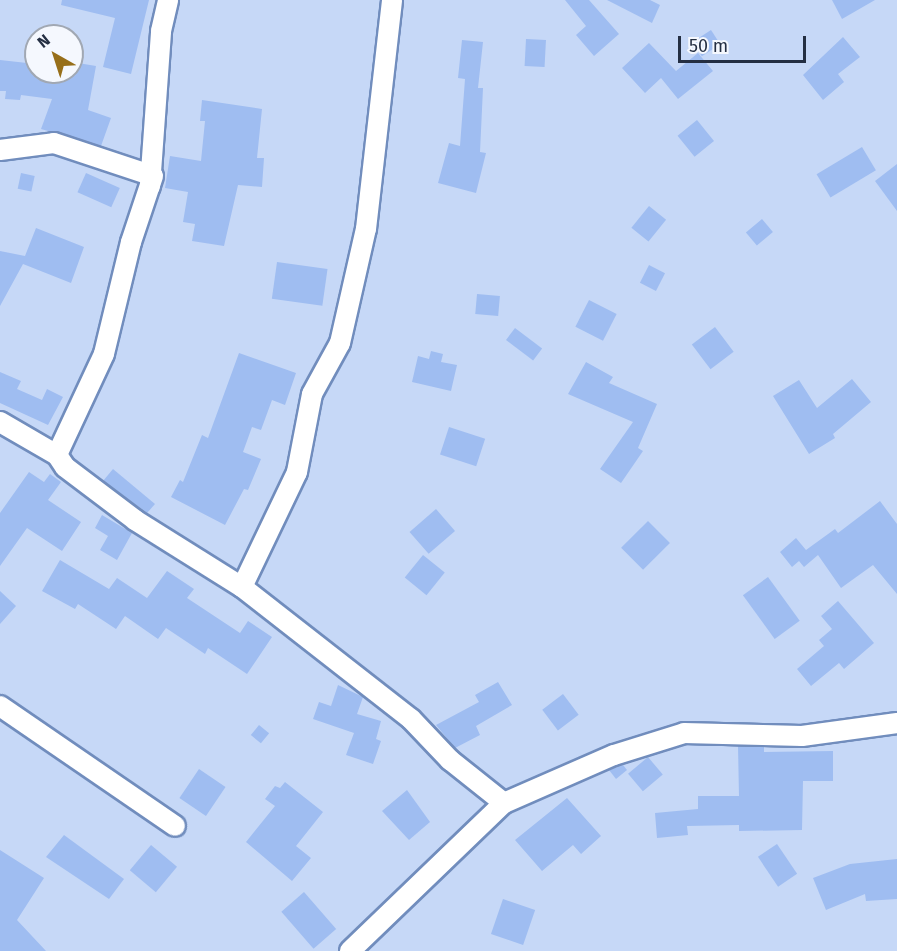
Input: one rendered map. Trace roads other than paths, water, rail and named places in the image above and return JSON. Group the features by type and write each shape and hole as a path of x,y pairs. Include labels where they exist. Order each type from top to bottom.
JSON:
{"street":[{"path":"57,455 104,354 130,242 153,176 161,31 168,0"},
{"path":"242,587 297,472 312,394 340,343 366,230 392,0"},
{"path":"0,150 54,143 153,176"},
{"path":"0,422 57,455 65,467 135,520 242,587 396,706 450,760 504,803"},
{"path":"0,706 176,826"},
{"path":"350,951 504,803 614,755 684,733 802,736 897,723"}]}
